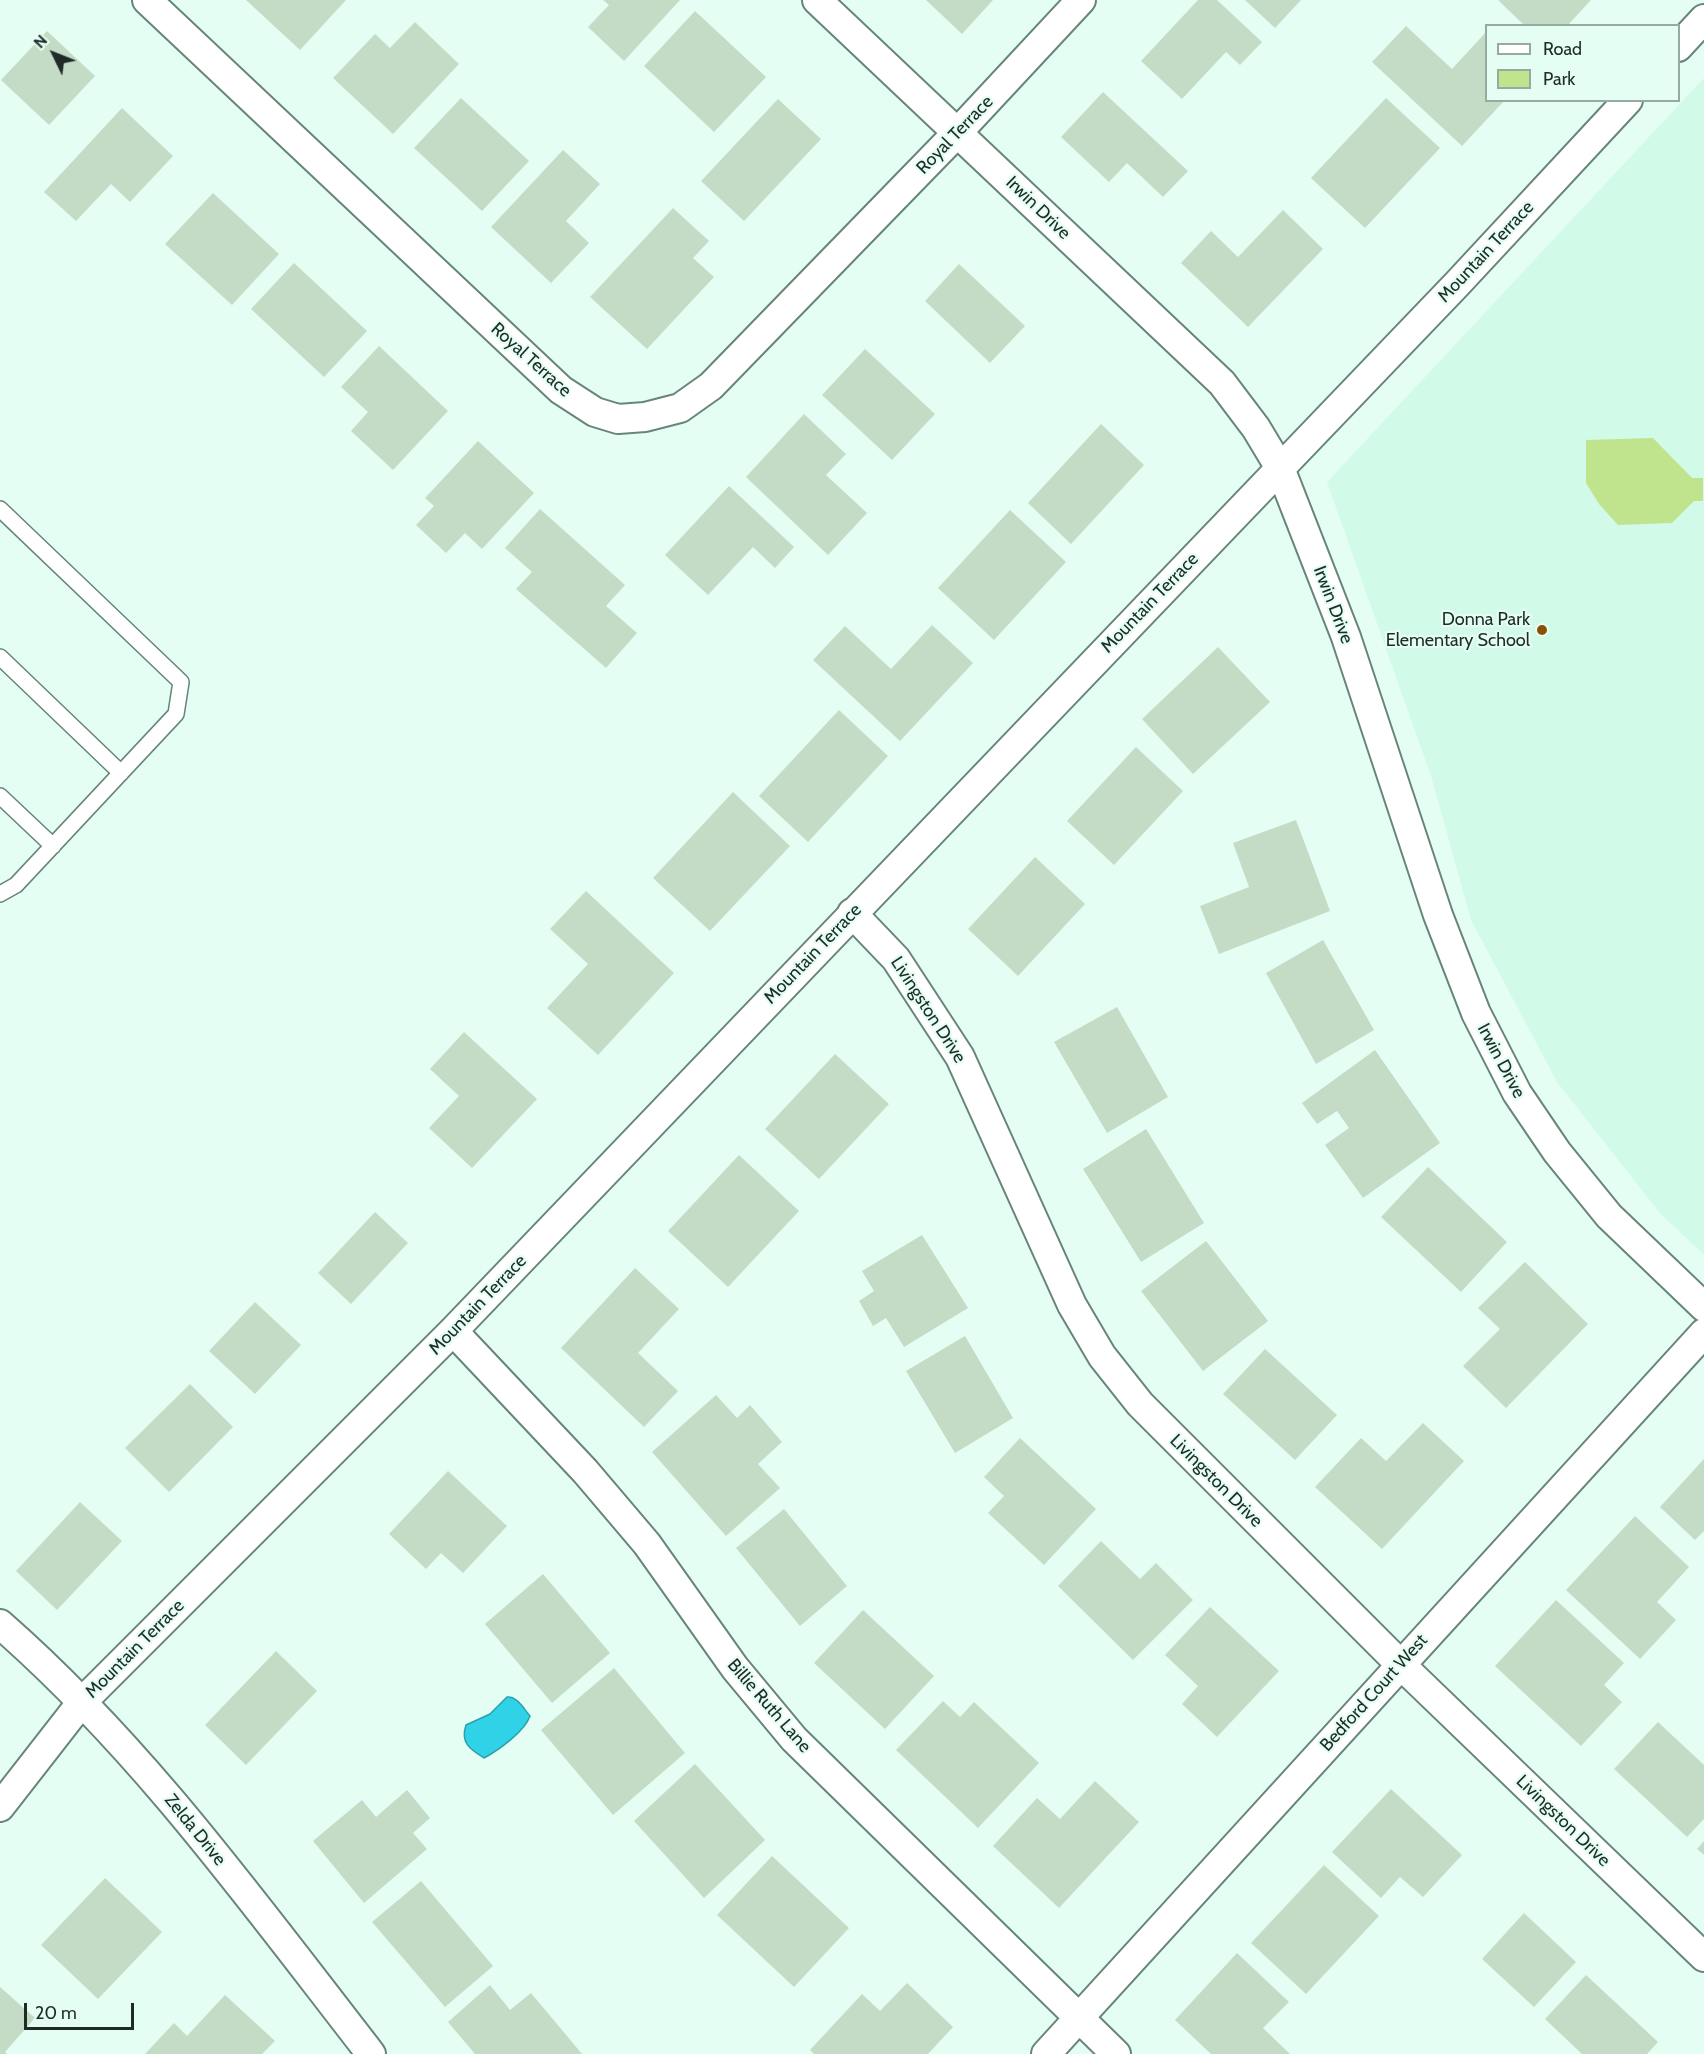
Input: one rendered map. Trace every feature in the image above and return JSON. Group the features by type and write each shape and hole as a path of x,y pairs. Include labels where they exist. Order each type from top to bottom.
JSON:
{"street":[{"name":"Royal Terrace","path":"147,0 561,390 595,412 618,418 645,417 680,408 711,386 958,132 1081,0"},
{"name":"Irwin Drive","path":"817,0 1222,383 1256,428 1280,468 1346,638 1438,915 1476,1012 1517,1093 1557,1152 1609,1216 1704,1307"},
{"path":"1680,44 1704,19"},
{"name":"Mountain Terrace","path":"0,1807 81,1702 453,1331 1457,284 1626,102"},
{"name":"Livingston Drive","path":"852,914 896,958 960,1057 1072,1305 1102,1356 1140,1404 1400,1664 1704,1957"},
{"name":"Billie Ruth Lane","path":"453,1331 585,1472 647,1544 735,1668 794,1739 1116,2054"},
{"name":"Bedford Court West","path":"1046,2054 1704,1333"},
{"name":"Zelda Drive","path":"0,1624 81,1702 180,1809 371,2054"}],"lane":[{"path":"0,509 181,682 176,714 16,885 0,894"},
{"path":"0,657 121,773"},
{"path":"0,796 53,846"}],"shaded area":[{"name":"Donna Park Elementary School","path":"1704,78 1704,1255 1659,1212 1557,1082 1471,920 1432,779 1327,482"}],"green space":[{"path":"1653,438 1692,478 1703,478 1703,501 1694,501 1672,523 1618,525 1599,504 1586,483 1586,440"}],"water":[{"path":"507,1697 517,1701 530,1716 517,1734 484,1758 465,1741 466,1725 490,1714"}],"building":[{"path":"246,0 346,0 300,50"},
{"path":"603,0 680,0 624,61 588,27 609,5"},
{"path":"926,0 993,0 962,34"},
{"path":"1198,0 1217,0 1262,42 1240,65 1226,52 1182,99 1141,61"},
{"path":"1245,0 1301,0 1275,28"},
{"path":"1498,0 1591,0 1569,24 1523,24"},
{"path":"695,11 766,77 714,132 644,66"},
{"path":"415,22 459,64 393,134 333,78 375,34 390,48"},
{"path":"1406,26 1452,69 1485,33 1485,102 1503,102 1462,146 1372,62"},
{"path":"47,31 95,76 49,125 1,80"},
{"path":"1103,92 1188,171 1163,197 1127,163 1109,182 1061,137"},
{"path":"461,98 529,161 482,211 414,148"},
{"path":"1386,98 1440,148 1365,228 1311,178"},
{"path":"778,99 821,139 744,221 701,181"},
{"path":"122,108 173,156 130,202 111,184 76,221 44,192"},
{"path":"563,150 600,184 566,221 589,243 551,283 491,227"},
{"path":"213,193 279,254 232,305 165,244"},
{"path":"673,208 709,241 693,258 714,277 647,349 590,297"},
{"path":"1283,210 1323,249 1248,327 1181,263 1211,231 1238,257"},
{"path":"294,263 367,331 324,377 251,309"},
{"path":"959,264 1025,326 990,363 925,301"},
{"path":"379,346 448,411 393,470 351,431 368,412 341,387"},
{"path":"865,349 935,414 892,460 822,395"},
{"path":"804,414 846,454 826,475 867,513 828,555 746,477"},
{"path":"1101,424 1144,465 1071,544 1028,503"},
{"path":"478,441 534,493 482,549 465,533 446,553 416,525 434,506 425,498"},
{"path":"729,486 794,547 775,568 753,547 708,595 665,555"},
{"path":"540,509 625,585 606,606 637,633 606,668 516,589 532,572 505,548"},
{"path":"1010,510 1066,562 994,640 938,588"},
{"path":"932,625 973,663 900,741 813,660 845,626 891,669"},
{"path":"1218,647 1270,702 1193,774 1142,719"},
{"path":"839,710 888,756 808,842 759,796"},
{"path":"1136,747 1183,791 1114,865 1067,821"},
{"path":"733,792 790,846 710,931 653,878"},
{"path":"1296,820 1330,911 1219,954 1200,906 1249,887 1233,843"},
{"path":"1035,857 1085,904 1018,976 968,929"},
{"path":"586,891 674,973 598,1055 547,1008 588,964 550,929"},
{"path":"1323,940 1374,1030 1316,1064 1266,973"},
{"path":"1117,1007 1168,1097 1107,1133 1054,1042"},
{"path":"464,1032 537,1099 472,1168 429,1128 459,1096 430,1069"},
{"path":"1375,1050 1440,1143 1363,1198 1325,1145 1349,1128 1337,1111 1317,1124 1302,1103"},
{"path":"835,1054 889,1104 819,1179 765,1129"},
{"path":"1146,1129 1204,1223 1141,1262 1083,1169"},
{"path":"739,1155 799,1211 728,1287 668,1231"},
{"path":"1428,1167 1507,1242 1461,1292 1381,1217"},
{"path":"375,1212 408,1243 351,1304 318,1273"},
{"path":"922,1235 968,1308 904,1347 886,1318 873,1326 859,1301 874,1291 862,1271"},
{"path":"1206,1241 1268,1321 1203,1371 1141,1291"},
{"path":"1525,1262 1588,1324 1506,1408 1463,1366 1500,1329 1478,1308"},
{"path":"635,1268 679,1309 638,1353 678,1391 644,1427 561,1348"},
{"path":"255,1302 301,1345 255,1394 209,1351"},
{"path":"965,1336 1013,1418 955,1453 906,1371"},
{"path":"1265,1349 1337,1415 1295,1460 1223,1394"},
{"path":"190,1384 233,1427 169,1492 125,1448"},
{"path":"716,1395 737,1418 750,1405 782,1442 758,1464 780,1488 726,1536 652,1452"},
{"path":"1423,1423 1464,1461 1382,1549 1315,1487 1361,1438 1386,1461"},
{"path":"1020,1438 1096,1509 1044,1565 988,1513 1004,1496 984,1477"},
{"path":"1704,1459 1704,1531 1695,1540 1660,1507"},
{"path":"448,1471 507,1526 463,1573 441,1553 426,1569 389,1534"},
{"path":"80,1502 122,1541 57,1610 16,1571"},
{"path":"784,1509 847,1586 800,1626 736,1548"},
{"path":"1635,1516 1689,1567 1657,1602 1676,1620 1640,1659 1566,1590"},
{"path":"1101,1541 1140,1579 1156,1563 1193,1600 1133,1660 1058,1586"},
{"path":"543,1574 610,1653 552,1703 485,1624"},
{"path":"1556,1600 1624,1663 1604,1685 1622,1702 1581,1746 1495,1666"},
{"path":"1210,1607 1279,1671 1217,1737 1182,1704 1198,1686 1165,1655"},
{"path":"863,1610 934,1676 885,1729 814,1663"},
{"path":"276,1651 317,1691 246,1765 205,1725"},
{"path":"614,1668 685,1753 613,1815 541,1730"},
{"path":"943,1701 960,1717 974,1702 1039,1763 978,1828 896,1750"},
{"path":"1658,1722 1704,1765 1704,1819 1687,1837 1614,1769"},
{"path":"695,1764 765,1840 704,1898 634,1821"},
{"path":"1095,1781 1139,1822 1059,1908 993,1846 1037,1798 1060,1819"},
{"path":"1391,1789 1462,1855 1423,1897 1400,1877 1381,1898 1332,1852"},
{"path":"407,1790 430,1818 413,1833 427,1849 364,1903 313,1841 362,1800 376,1817"},
{"path":"1704,1841 1704,1855 1697,1849"},
{"path":"772,1856 849,1928 794,1987 717,1915"},
{"path":"1324,1865 1379,1916 1306,1994 1251,1943"},
{"path":"105,1878 162,1932 98,1999 41,1945"},
{"path":"421,1881 493,1966 445,2007 372,1922"},
{"path":"1524,1913 1576,1962 1534,2007 1482,1959"},
{"path":"1237,1953 1289,2002 1263,2028 1290,2054 1211,2054 1175,2020"},
{"path":"1586,1975 1658,2042 1647,2054 1582,2054 1545,2019"},
{"path":"907,1983 953,2027 928,2054 814,2054 810,2050 862,1994 880,2011"},
{"path":"490,1985 510,2010 531,1993 582,2054 475,2054 448,2022"},
{"path":"0,1987 35,2018 5,2052 7,2054 0,2054"},
{"path":"225,1995 275,2041 262,2054 145,2054 174,2023 187,2036"}],"place":[{"name":"Donna Park Elementary School","path":"1542,630"}]}
